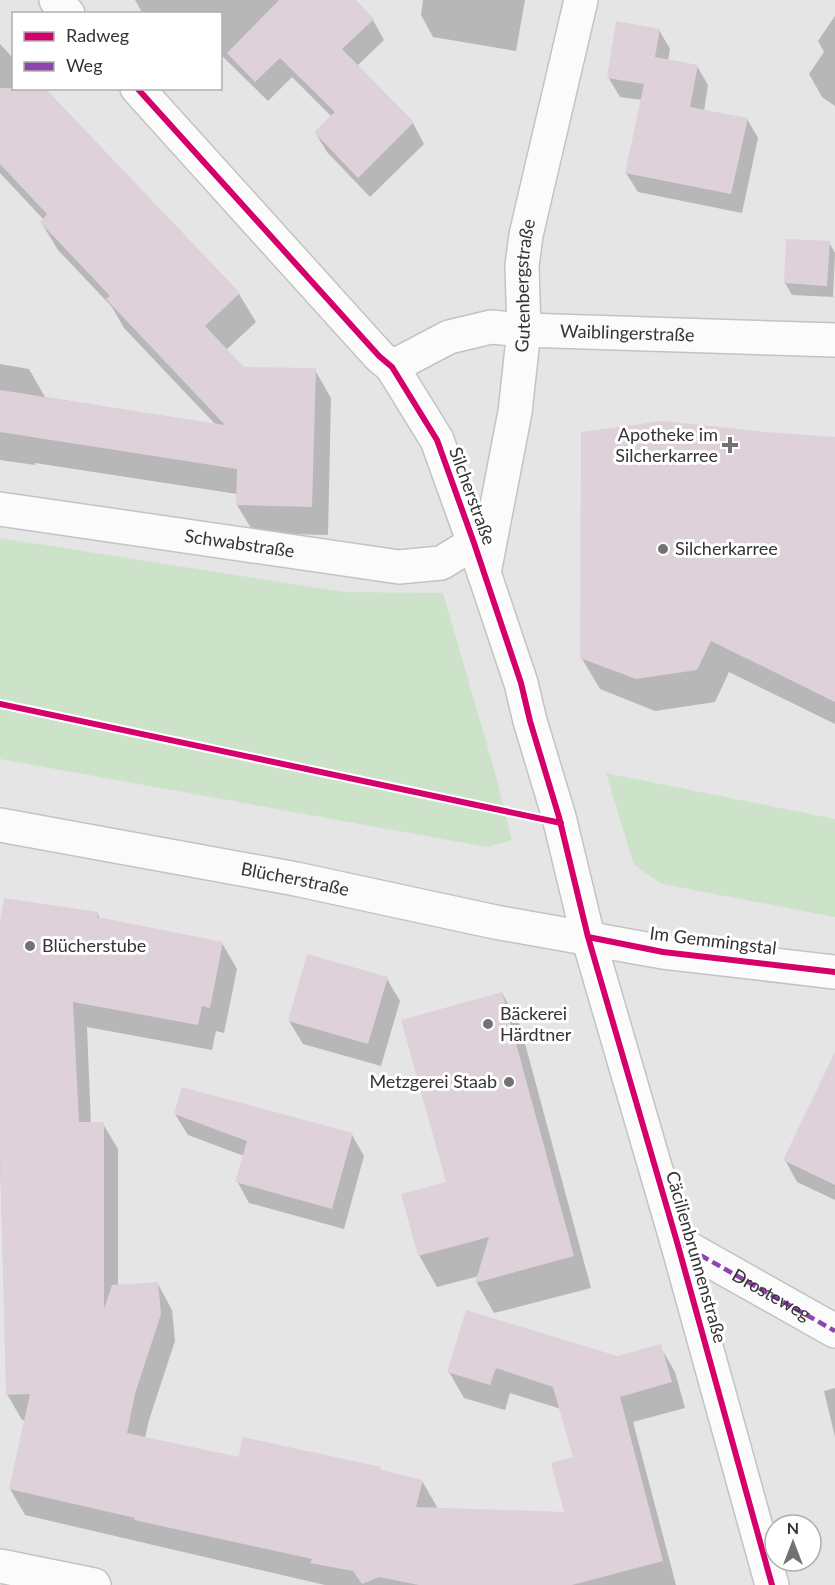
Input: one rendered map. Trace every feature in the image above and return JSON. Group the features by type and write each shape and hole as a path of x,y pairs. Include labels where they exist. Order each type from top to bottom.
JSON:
{"street":[{"path":"56,0 66,12"},
{"name":"Gutenbergstraße","path":"479,558 515,412 524,330 522,266 526,235 581,0"},
{"name":"Silcherstraße","path":"139,90 379,356 392,367 436,440 521,683 559,817 588,937"},
{"name":"Waiblingerstraße","path":"392,367 449,337 491,327 835,340"},
{"name":"Schwabstraße","path":"0,509 399,567 479,558"},
{"name":"Blücherstraße","path":"0,825 296,879 495,922 588,937"},
{"name":"Im Gemmingstal","path":"588,937 663,952 835,972"},
{"name":"Cäcilienbrunnenstraße","path":"588,937 677,1242 772,1585"},
{"name":"Drosteweg","path":"677,1242 835,1331"},
{"path":"0,1566 94,1585"}],"green space":[{"path":"0,538 343,592 443,593 496,776 512,840 487,847 0,759"},
{"path":"606,773 835,819 835,917 662,884 634,865"}],"building":[{"path":"279,0 356,0 374,19 342,49 414,122 358,178 314,132 335,112 280,58 255,82 227,53"},
{"path":"616,21 660,29 655,57 698,65 690,107 748,118 731,194 625,173 644,84 607,78"},
{"path":"0,88 47,90 240,293 205,326 244,367 316,368 312,507 236,505 237,469 0,432 0,390 225,425 106,299 110,296 40,222 47,214 0,164"},
{"path":"786,239 830,241 827,286 784,283"},
{"name":"Silcherkarree","path":"663,421 835,437 835,702 711,641 697,670 636,679 580,658 581,432"},
{"path":"4,898 98,912 97,917 223,942 210,1008 202,1006 198,1025 73,1002 79,1122 104,1122 104,1309 112,1285 158,1282 161,1314 135,1394 127,1433 239,1457 242,1437 381,1467 381,1470 423,1480 416,1507 564,1512 551,1463 573,1457 553,1387 496,1368 490,1385 447,1372 466,1310 617,1356 661,1344 672,1382 620,1397 663,1561 572,1585 419,1585 379,1577 362,1584 353,1571 310,1563 312,1559 134,1520 135,1518 9,1489 30,1394 6,1395 0,1157 0,924"},
{"path":"307,954 388,977 368,1044 288,1021"},
{"path":"502,992 574,1256 475,1283 489,1237 418,1256 401,1194 446,1182 401,1020"},
{"path":"835,1052 835,1185 783,1160"},
{"path":"182,1087 353,1133 332,1209 235,1182 247,1141 174,1114"}],"marked path":[{"path":"677,1242 835,1331"}],"cycle path":[{"path":"139,90 379,356 392,367 437,440 521,683 559,817 588,937 677,1242 772,1585"},
{"path":"0,704 561,823"},
{"path":"588,937 663,952 835,972"}],"place":[{"name":"Apotheke im Silcherkarree","path":"730,445"},
{"name":"Silcherkarree","path":"663,549"},
{"name":"Blücherstube","path":"30,946"},
{"name":"Bäckerei Härdtner","path":"488,1024"},
{"name":"Metzgerei Staab","path":"509,1082"}]}
